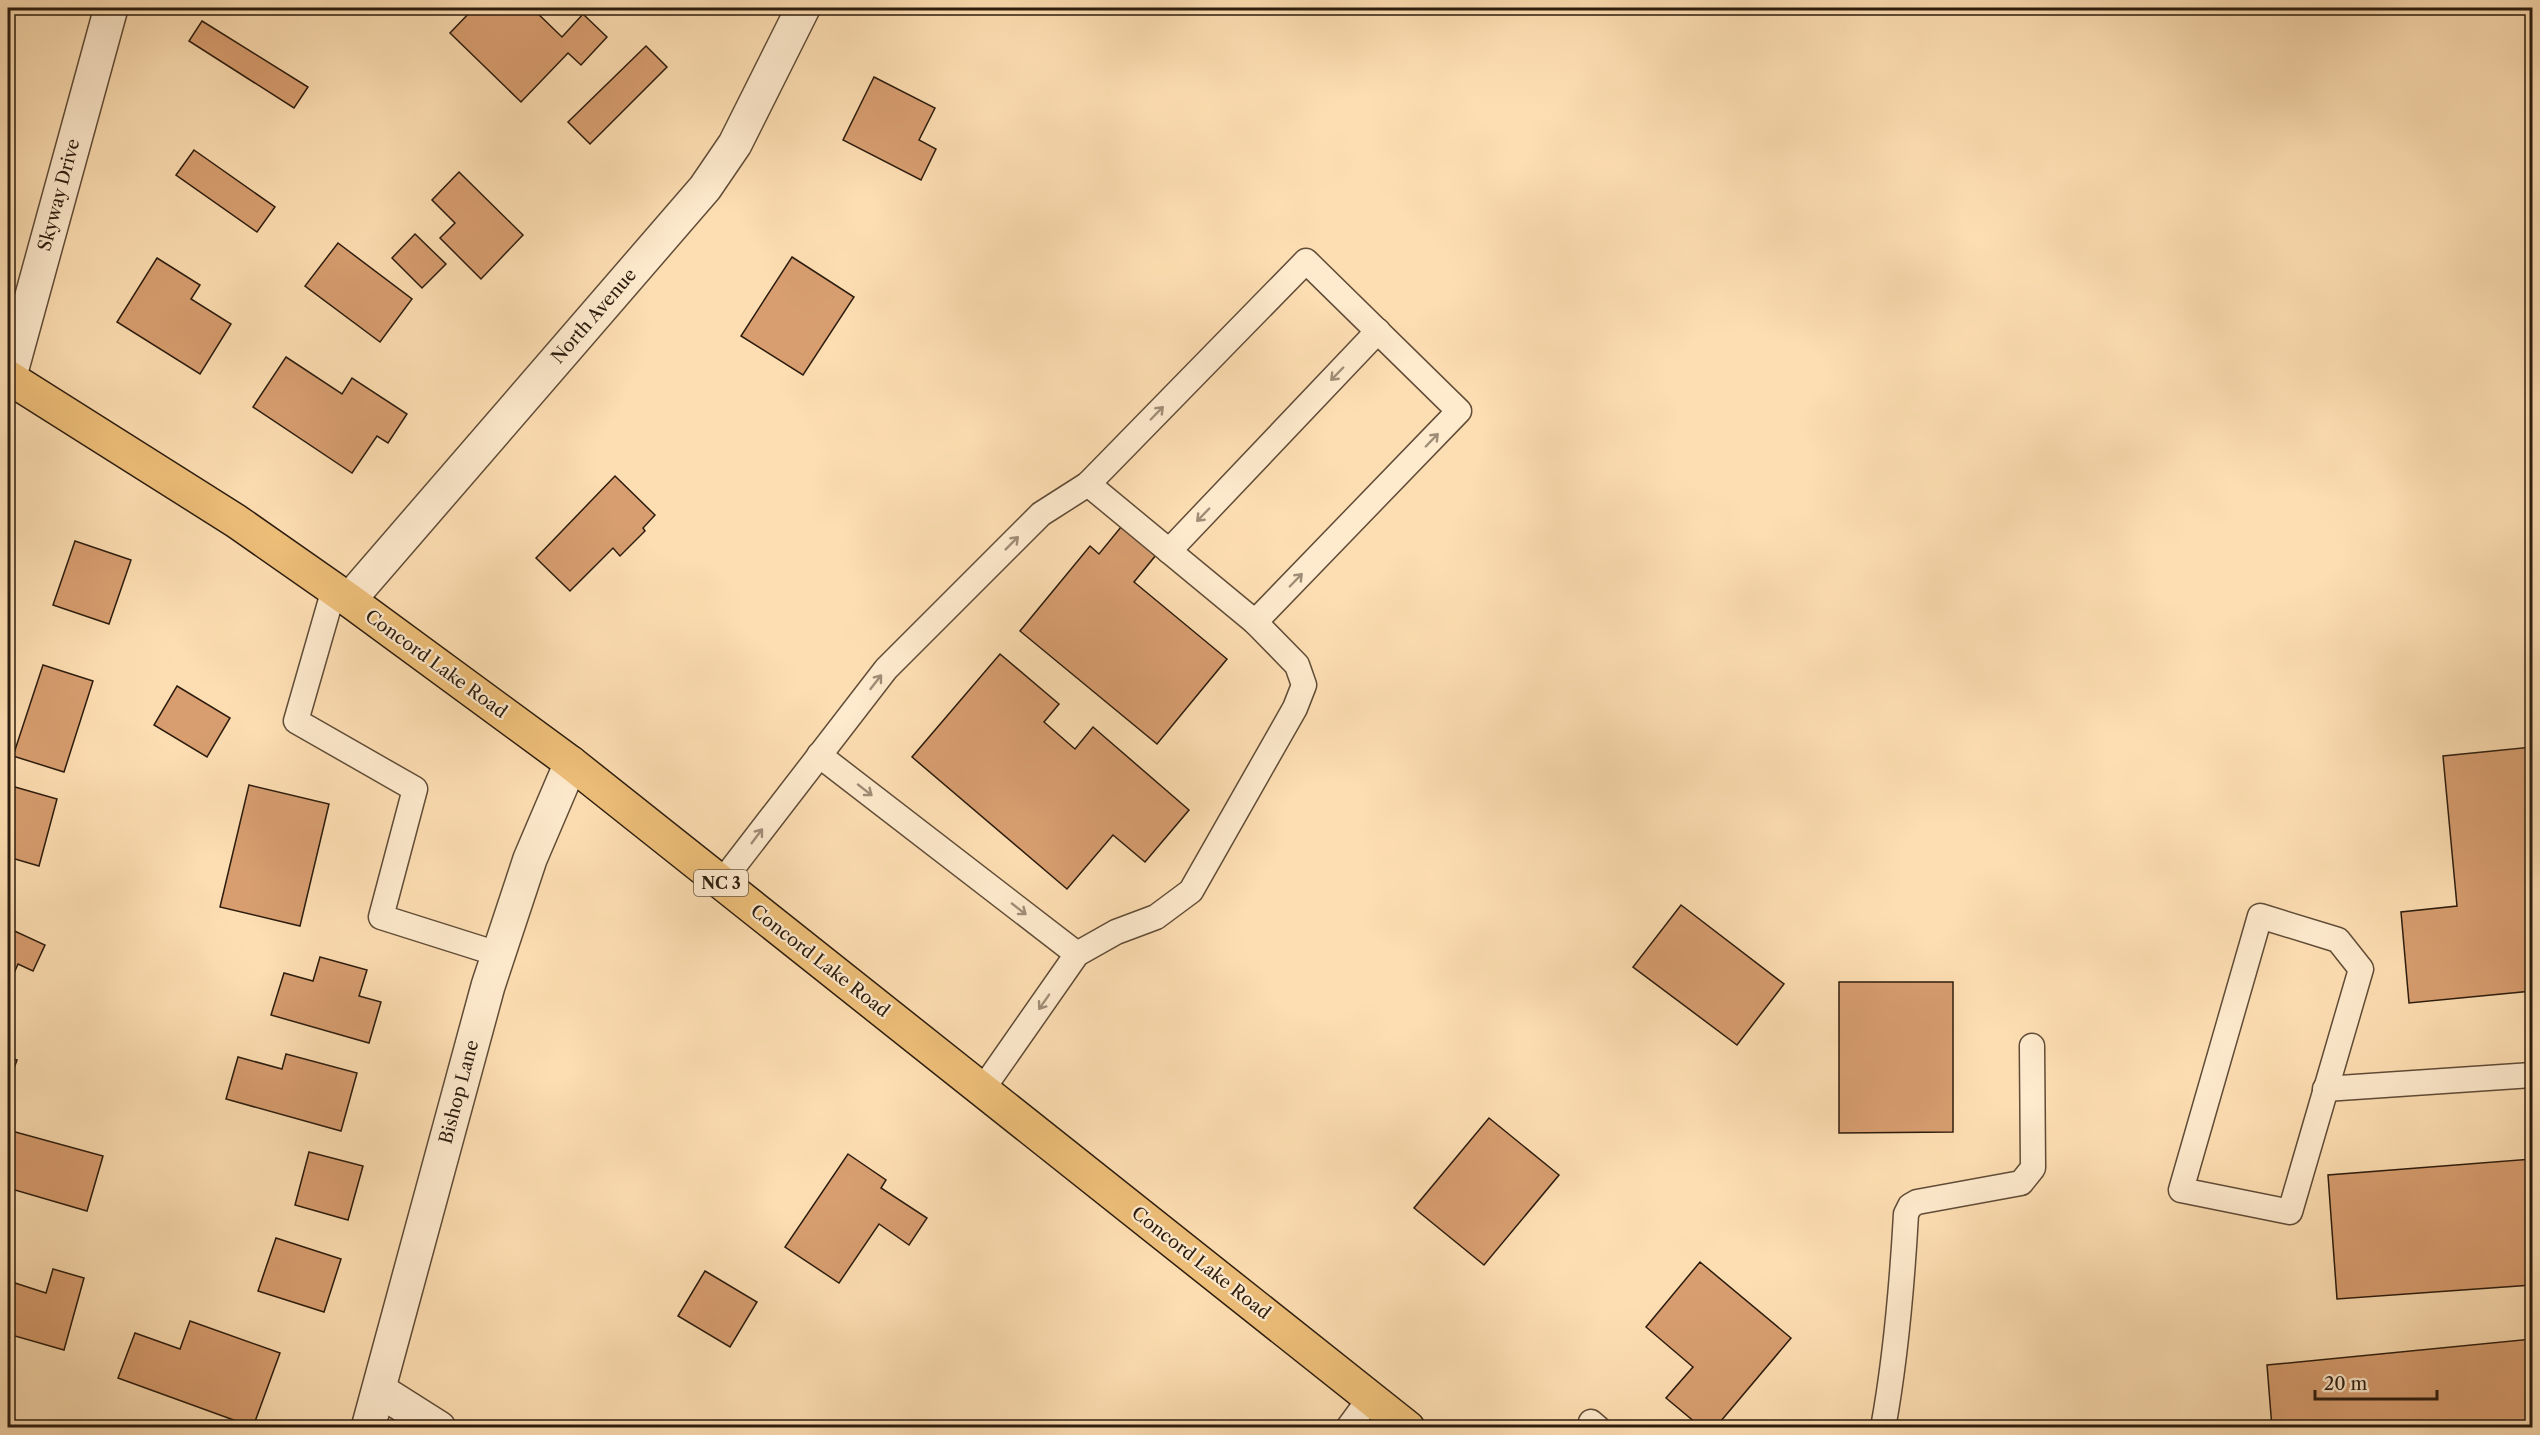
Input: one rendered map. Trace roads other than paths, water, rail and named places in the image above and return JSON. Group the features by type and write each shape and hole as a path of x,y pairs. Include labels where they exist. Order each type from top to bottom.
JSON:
{"main road":[{"name":"Concord Lake Road","path":"8,379 236,521 342,595 571,764 1408,1428"}],"street":[{"name":"Skyway Drive","path":"8,379 111,8"},
{"name":"North Avenue","path":"342,595 705,188 735,144 803,8"},
{"name":"Bishop Lane","path":"368,1428 498,954 530,859 571,764"},
{"path":"379,1390 439,1428"}],"lane":[{"path":"721,883 886,669 1041,514 1088,484 1306,261 1459,411 1256,622"},
{"path":"1169,551 1378,331"},
{"path":"982,1090 1077,954 1116,932 1156,917 1191,891 1295,708 1304,685 1298,665 1256,622 1088,484"},
{"path":"342,595 296,721 415,789 381,917 498,954"},
{"path":"819,754 1077,954"},
{"path":"2260,916 2338,940 2361,969 2325,1089 2290,1212 2181,1190 2260,916"},
{"path":"1883,1428 1892,1379 1902,1290 1906,1214 1910,1206 1917,1202 2021,1183 2028,1177 2033,1168 2032,1046"},
{"path":"2325,1089 2532,1075"},
{"path":"1348,1428 1370,1398"}]}
